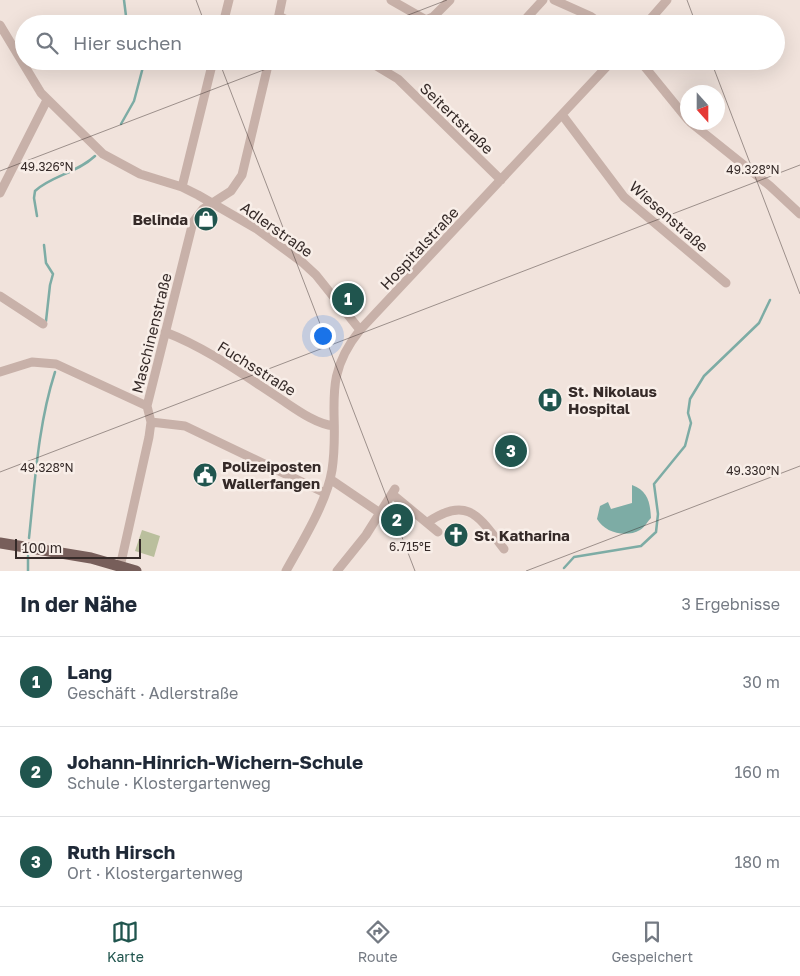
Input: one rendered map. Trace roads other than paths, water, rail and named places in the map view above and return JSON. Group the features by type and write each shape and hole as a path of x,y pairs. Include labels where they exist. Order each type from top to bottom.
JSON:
{"main road":[{"path":"0,543 64,553 136,571"}],"street":[{"path":"225,15 228,0"},
{"path":"279,15 282,0"},
{"path":"391,0 417,15"},
{"path":"435,15 450,0"},
{"path":"529,15 543,0"},
{"path":"554,0 588,15"},
{"path":"654,15 668,0"},
{"name":"Adlerstraße","path":"0,25 15,52"},
{"name":"Adlerstraße","path":"25,70 47,100 93,145 113,161 140,174 182,187 212,202 256,229 302,262 316,275 360,330"},
{"path":"182,187 212,70"},
{"name":"Maschinenstraße","path":"120,567 147,454 151,422 147,406 193,222 196,215 212,202 231,191 242,175 266,70"},
{"name":"Seitertstraße","path":"383,70 398,79 501,180"},
{"name":"Hospitalstraße","path":"286,571 325,493 330,479 333,457 334,390 338,366 348,345 604,70"},
{"path":"647,70 680,110"},
{"path":"0,193 47,100"},
{"name":"Wiesenstraße","path":"563,116 624,197 726,283"},
{"path":"700,130 770,186 800,214"},
{"path":"0,296 43,324"},
{"name":"Fuchsstraße","path":"165,332 201,349 299,411 323,423 334,426"},
{"path":"0,372 32,362 56,364 147,406"},
{"path":"151,422 185,426 325,493"},
{"path":"330,479 380,513"},
{"path":"337,571 380,513 393,492 438,532"},
{"path":"428,522 447,510 464,510 472,514 504,550"}],"water":[{"path":"632,485 642,490 645,494 650,507 651,518 641,529 628,534 610,531 597,519 600,506 608,502 611,509 632,503"}],"waterway":[{"path":"124,0 126,15"},
{"path":"121,124 134,101 142,70"},
{"path":"37,216 34,198 35,191 41,186 80,167 95,156"},
{"path":"44,245 46,263 53,274 46,321"},
{"path":"564,568 574,557 641,546 656,532 658,514 654,484 685,446 691,423 688,413 690,399 704,376 759,323 770,300"},
{"path":"29,538 41,433 55,372"},
{"path":"28,556 28,571"}],"place":[{"name":"Belinda","path":"206,219"},
{"name":"Lang","path":"348,299"},
{"name":"St. Nikolaus Hospital","path":"550,400"},
{"name":"Ruth Hirsch","path":"511,451"},
{"name":"Polizeiposten Wallerfangen","path":"205,475"},
{"name":"Johann-Hinrich-Wichern-Schule","path":"397,520"},
{"name":"St. Katharina","path":"456,535"}]}
